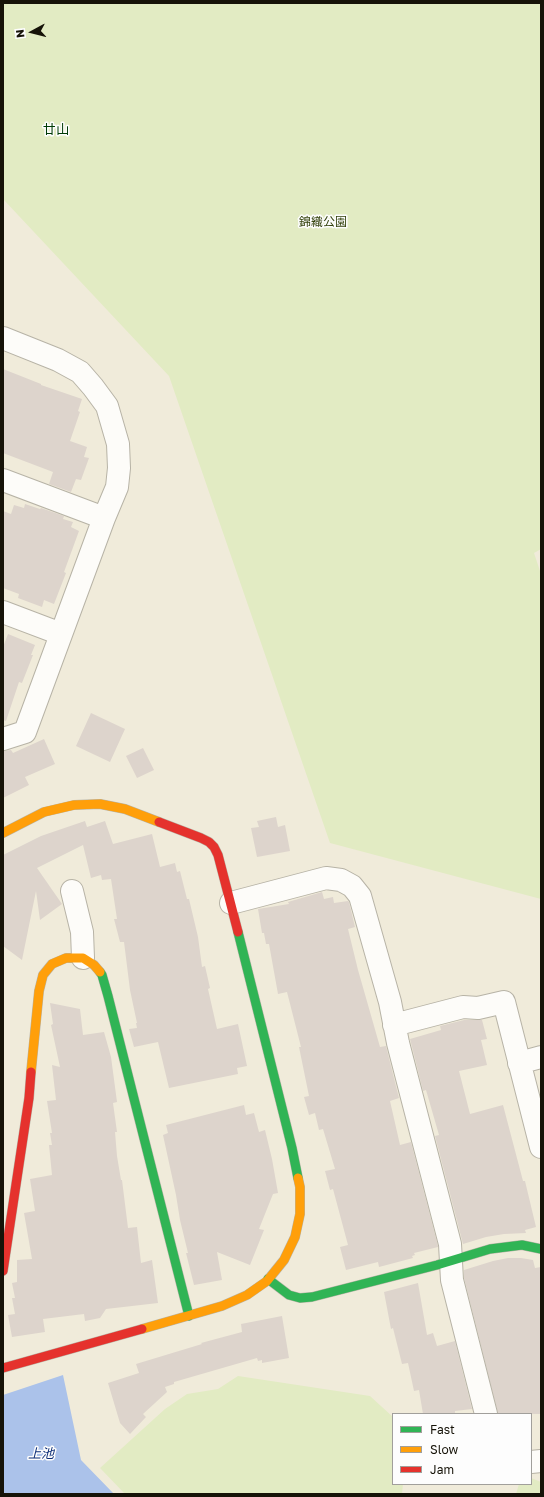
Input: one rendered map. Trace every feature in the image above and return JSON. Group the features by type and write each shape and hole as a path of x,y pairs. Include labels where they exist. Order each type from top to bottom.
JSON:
{"street":[{"path":"3,338 58,360 80,372 94,387 107,406 118,444 119,468 117,487 104,518 25,732 3,739"},
{"path":"3,480 104,518"},
{"path":"3,612 61,634"},
{"path":"3,833 44,812 74,805 100,804 125,809 209,842 214,847 218,855 231,903 292,1148 300,1187 300,1214 295,1237 284,1260 268,1279 247,1296 222,1306 189,1316 3,1368"},
{"path":"231,903 326,878 341,880 352,886 360,896 365,908 390,1002 394,1025 450,1244 452,1280 486,1413"},
{"path":"72,891 82,932 83,958"},
{"path":"3,1271 29,1098 39,991 43,975 52,964 66,958 83,958 94,965 102,975 189,1316"},
{"path":"394,1025 463,1007 478,1008 504,1002 541,1146"},
{"path":"519,1063 541,1057"},
{"path":"268,1279 280,1290 289,1295 300,1298 312,1297 490,1249 506,1246 522,1246 541,1249"}],"green space":[{"name":"錦織公園","path":"3,3 541,3 541,549 534,553 541,574 541,899 330,843 169,376 3,199"},
{"path":"238,1376 370,1396 392,1416 392,1485 403,1485 402,1494 125,1494 100,1468 165,1409 187,1394 218,1389"},
{"path":"532,1478 541,1482 541,1494 516,1494 519,1485 532,1485"}],"water":[{"name":"上池","path":"63,1375 81,1460 114,1494 3,1494 3,1395"}],"building":[{"path":"3,369 41,385 82,399 78,411 80,412 70,441 87,447 84,457 89,458 81,480 76,479 71,492 49,484 53,472 3,453"},
{"path":"25,504 64,516 63,519 73,522 71,527 79,531 64,572 66,573 54,604 44,600 42,607 18,598 19,594 3,588 3,511 11,514 14,505 24,508"},
{"path":"8,634 35,645 31,655 33,655 22,683 19,682 6,721 3,720 3,647"},
{"path":"91,713 125,729 110,762 76,746"},
{"path":"44,739 55,764 25,777 29,785 3,798 3,751 11,750 13,753"},
{"path":"143,748 154,770 137,778 126,756"},
{"path":"276,817 278,827 285,825 290,851 257,857 251,828 259,827 257,821"},
{"path":"85,821 87,827 105,821 113,844 152,834 160,867 175,863 177,872 180,871 187,899 189,899 198,937 202,967 205,966 210,988 208,989 217,1029 238,1024 247,1066 237,1068 238,1074 169,1088 158,1042 134,1047 129,1029 137,1028 137,1023 130,990 124,942 120,942 114,919 117,919 111,879 102,880 101,875 91,878 83,845 37,868 62,904 40,920 36,891 22,960 3,946 3,855 41,836"},
{"path":"322,892 324,899 333,897 334,903 349,902 355,927 348,929 358,970 380,1047 386,1046 399,1098 390,1101 400,1145 411,1142 438,1246 414,1253 415,1255 412,1256 413,1258 379,1267 378,1262 346,1270 340,1247 348,1245 333,1189 330,1190 325,1171 335,1169 323,1129 319,1130 315,1113 309,1115 304,1097 309,1096 299,1047 301,1047 287,992 278,994 269,944 266,944 264,933 262,933 258,909 289,904 288,902"},
{"path":"50,1003 80,1009 83,1035 104,1032 111,1057 117,1102 113,1103 117,1132 115,1132 117,1156 122,1180 128,1228 137,1227 141,1263 152,1260 158,1303 106,1309 100,1318 85,1321 84,1314 43,1319 45,1332 12,1337 8,1315 15,1314 12,1298 15,1298 12,1283 17,1282 17,1260 32,1259 24,1213 35,1211 30,1179 52,1175 49,1145 52,1145 50,1133 52,1133 47,1101 56,1100 52,1065 60,1067 51,1025 53,1024"},
{"path":"464,1020 482,1020 487,1039 481,1040 487,1065 459,1071 470,1114 503,1105 523,1181 525,1181 536,1227 525,1230 526,1233 486,1237 463,1244 435,1136 439,1135 426,1090 423,1091 410,1039 441,1030 440,1026"},
{"path":"244,1105 246,1115 254,1113 259,1132 265,1130 278,1193 273,1194 259,1229 264,1230 250,1265 217,1252 222,1280 194,1285 186,1253 188,1253 163,1135 168,1133 166,1125"},
{"path":"508,1258 521,1258 533,1260 535,1268 541,1267 541,1414 498,1413 464,1278 464,1270"},
{"path":"418,1283 427,1335 433,1333 437,1346 455,1341 472,1409 455,1411 455,1413 423,1413 419,1390 414,1391 408,1363 402,1364 393,1328 391,1329 384,1292"},
{"path":"282,1316 289,1358 262,1363 262,1360 258,1361 257,1358 174,1382 174,1384 165,1387 167,1392 143,1414 146,1417 130,1434 120,1423 108,1383 139,1373 136,1364 202,1344 201,1343 242,1332 241,1324"}],"traffic: fast":[{"path":"238,932 292,1148 298,1178"},
{"path":"100,972 108,996 189,1316"},
{"path":"268,1279 289,1295 300,1298 312,1297 437,1265 490,1249 522,1245 541,1249"}],"traffic: slow":[{"path":"3,833 44,812 74,805 100,804 125,809 159,822"},
{"path":"31,1072 39,991 43,975 52,964 66,958 83,958 94,965 100,972"},
{"path":"142,1329 222,1306 247,1295 267,1281 284,1260 295,1237 300,1214 300,1187 298,1178"}],"traffic: jam":[{"path":"159,822 201,838 209,842 214,847 218,855 238,932"},
{"path":"3,1271 29,1098 31,1072"},
{"path":"3,1368 142,1329"}],"district":[{"name":"廿山","path":"56,130"}]}
